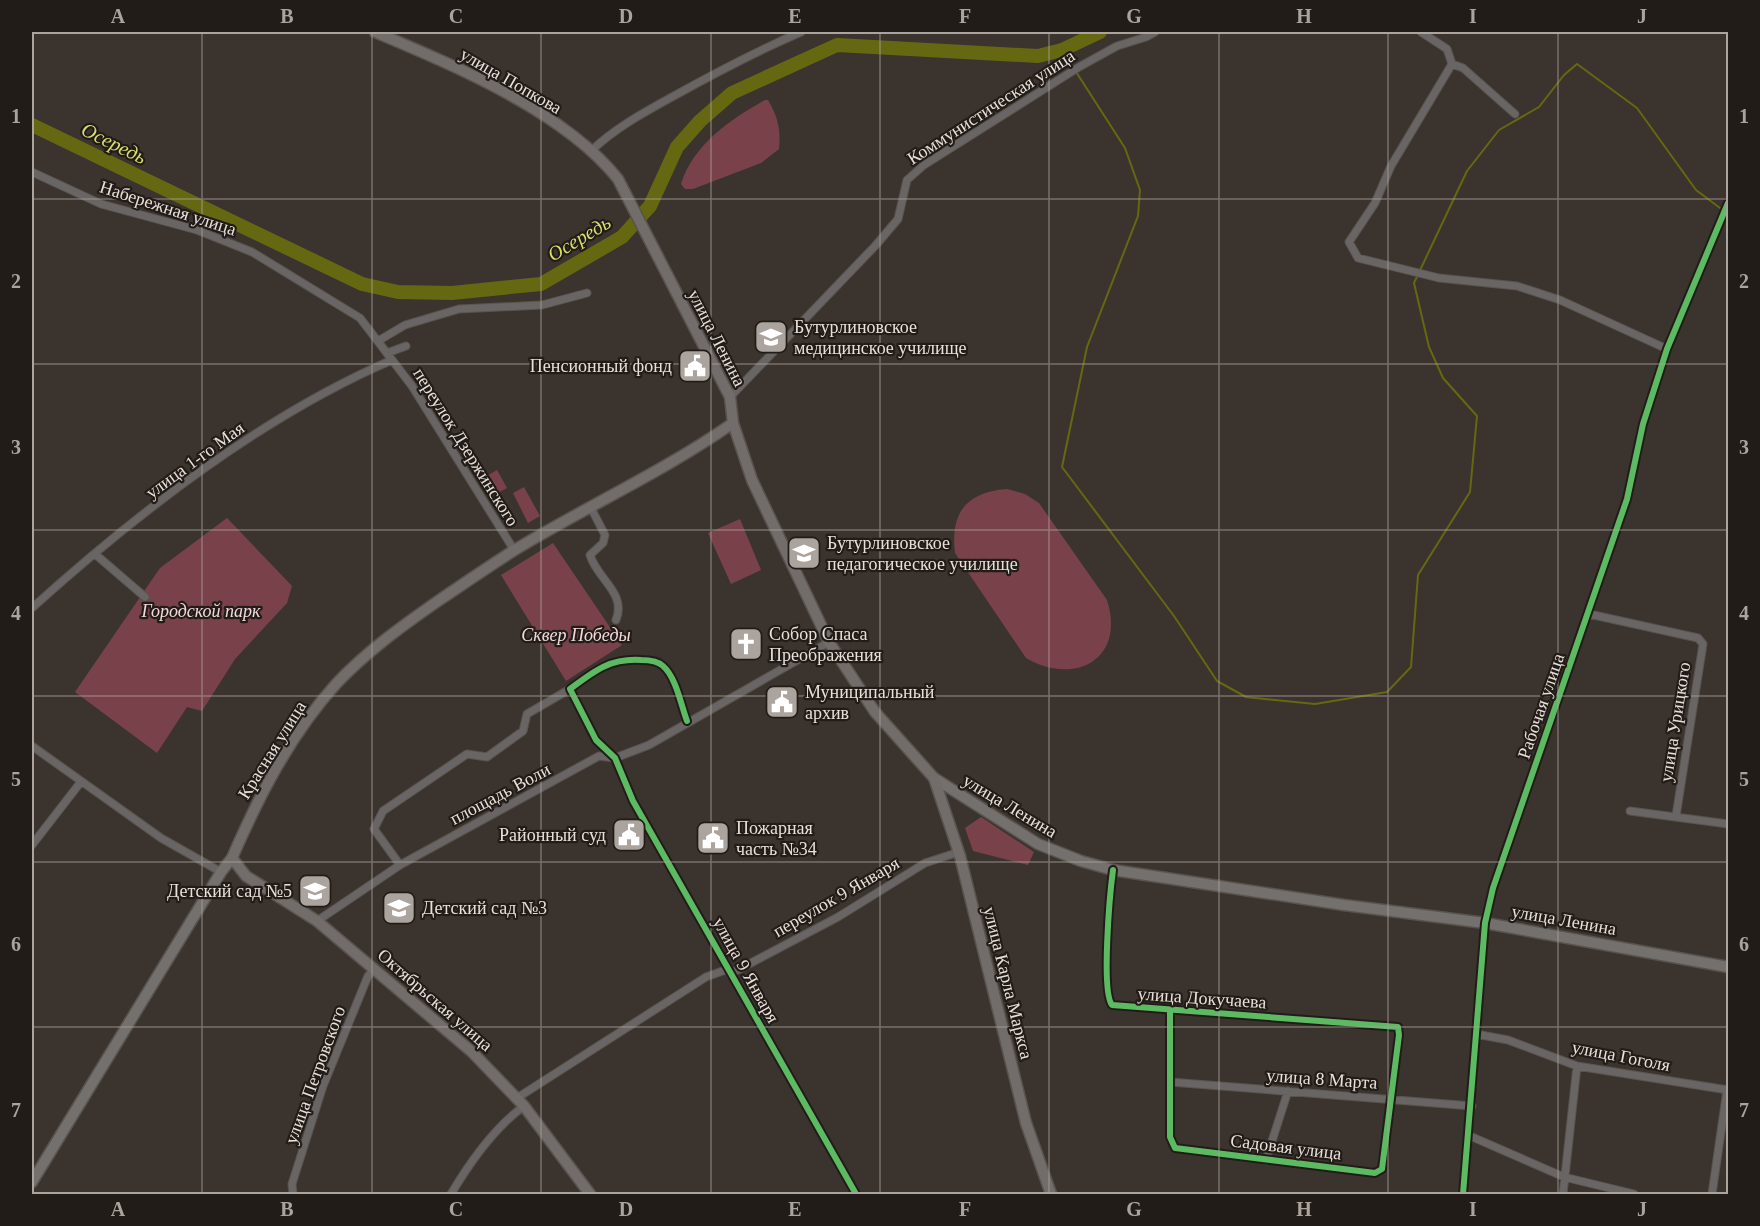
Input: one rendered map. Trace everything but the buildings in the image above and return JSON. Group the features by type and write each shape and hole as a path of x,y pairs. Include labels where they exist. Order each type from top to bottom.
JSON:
{"main road":[{"name":"улица Попкова","path":"375,32 488,84 542,115 591,151 618,179"},
{"name":"улица Ленина","path":"618,179 657,259 730,397 733,423 752,480 829,642 875,712 934,778"},
{"name":"Красная улица","path":"232,858 250,816 304,723 338,683 366,655 409,622 514,550 591,508 733,423"},
{"name":"улица Карла Маркса","path":"934,778 959,852 1026,1123 1051,1194"},
{"name":"Октябрьская улица","path":"232,858 246,876 317,921 472,1052 521,1102 590,1194"}],"street":[{"path":"591,151 610,133 737,60 801,32"},
{"name":"Коммунистическая улица","path":"730,397 898,219 907,180 924,165 1079,67 1117,46 1155,32"},
{"path":"1420,32 1447,49 1452,64 1391,166 1374,203 1349,242 1358,258 1439,278 1517,286 1560,300 1667,349"},
{"path":"1452,64 1463,68 1515,114"},
{"name":"Набережная улица","path":"32,172 101,204 197,230 252,252 360,318 390,357"},
{"name":"Рабочая улица","path":"1463,1194 1470,1136 1485,922 1493,888 1627,499 1643,424 1667,349 1728,203"},
{"path":"378,341 405,325 459,309 542,305 587,293"},
{"name":"улица 1-го Мая","path":"32,608 95,554 191,480 260,432 344,380 390,357 406,346"},
{"name":"переулок Дзержинского","path":"390,357 412,386 514,550"},
{"path":"591,508 605,536 603,543 590,555 617,598 620,607 616,620"},
{"path":"95,554 145,597"},
{"name":"улица Урицкого","path":"1589,614 1698,639 1703,644 1676,816"},
{"name":"площадь Воли","path":"317,921 400,865 599,756 615,758 649,745 687,721 829,642"},
{"path":"400,865 374,829 383,811 467,754 487,757 523,731 526,714 611,662 622,659 647,660 662,665 669,675 687,721"},
{"path":"570,688 596,740 615,758"},
{"path":"32,746 80,783 161,838 221,872"},
{"name":"улица 9 Января","path":"615,758 633,801 856,1194"},
{"name":"улица Ленина","path":"934,778 1038,844 1081,861 1113,870 1287,897 1485,922 1728,967"},
{"path":"32,845 80,783"},
{"path":"1630,811 1728,824"},
{"name":"переулок 9 Января","path":"521,1102 706,977 729,971 838,917 925,863 959,852"},
{"name":"Красная улица","path":"32,1182 221,872 232,858"},
{"name":"улица Докучаева","path":"1113,870 1109,896 1107,990 1110,1002 1118,1008 1391,1025"},
{"name":"улица Петровского","path":"293,1194 292,1184 323,1086 368,976 375,969"},
{"name":"Садовая улица","path":"1170,1011 1170,1137 1175,1148 1379,1171 1384,1163 1399,1032 1398,1027 1391,1025"},
{"name":"улица Гоголя","path":"1476,1034 1508,1040 1577,1066 1728,1090"},
{"path":"1563,1194 1577,1066"},
{"name":"улица 8 Марта","path":"1170,1083 1472,1106"},
{"path":"1712,1194 1728,1090"},
{"path":"1266,1160 1288,1091"},
{"path":"452,1194 467,1169 521,1102"},
{"path":"1470,1136 1564,1177 1634,1194"}],"green space":[{"path":"768,100 776,118 780,136 779,149 761,163 693,189 685,189 681,184 687,170 704,145 739,116"},
{"path":"497,470 507,488 490,497 480,480"},
{"path":"524,487 540,516 528,523 513,493"},
{"path":"1007,489 1025,494 1039,503 1107,600 1111,621 1109,638 1102,652 1092,662 1078,668 1062,669 1044,666 1026,658 955,553 955,526 964,507 981,494"},
{"name":"Городской парк","path":"227,518 292,586 287,603 235,659 202,711 187,707 157,753 75,692 160,568"},
{"path":"740,519 761,570 731,584 708,533"},
{"name":"Сквер Победы","path":"553,543 622,645 566,681 501,575"},
{"path":"981,817 1034,852 1028,865 973,851 965,828"}],"waterway":[{"name":"Осередь","path":"32,125 362,284 398,292 452,293 541,284 622,237 650,206 677,147 700,121 732,93 837,45 1038,56 1062,50 1100,32"},
{"path":"1062,50 1125,148 1140,190 1138,216 1087,347 1062,467 1174,616 1217,681 1246,697 1315,704 1387,692 1411,667 1418,575 1470,492 1477,416 1443,378 1429,347 1414,283 1467,171 1499,130 1539,107 1564,75 1577,64 1637,108 1696,190 1728,214"}],"cycle path":[{"path":"1463,1194 1485,923 1493,888 1627,499 1643,424 1667,349 1728,203"},
{"path":"687,721 678,692 668,671 655,662 620,661 595,671 570,689 596,740 615,758 633,801 856,1194"},
{"path":"1113,870 1108,919 1107,962 1107,981 1112,1005 1398,1027 1399,1035 1382,1169 1375,1173 1175,1148 1170,1137 1170,1011"}],"place":[{"name":"Бутурлиновское медицинское училище","path":"771,337"},
{"name":"Пенсионный фонд","path":"695,366"},
{"name":"Бутурлиновское педагогическое училище","path":"804,553"},
{"name":"Собор Спаса Преображения","path":"746,644"},
{"name":"Муниципальный архив","path":"782,702"},
{"name":"Районный суд","path":"629,835"},
{"name":"Пожарная часть №34","path":"713,838"},
{"name":"Детский сад №5","path":"315,891"},
{"name":"Детский сад №3","path":"399,908"}]}
